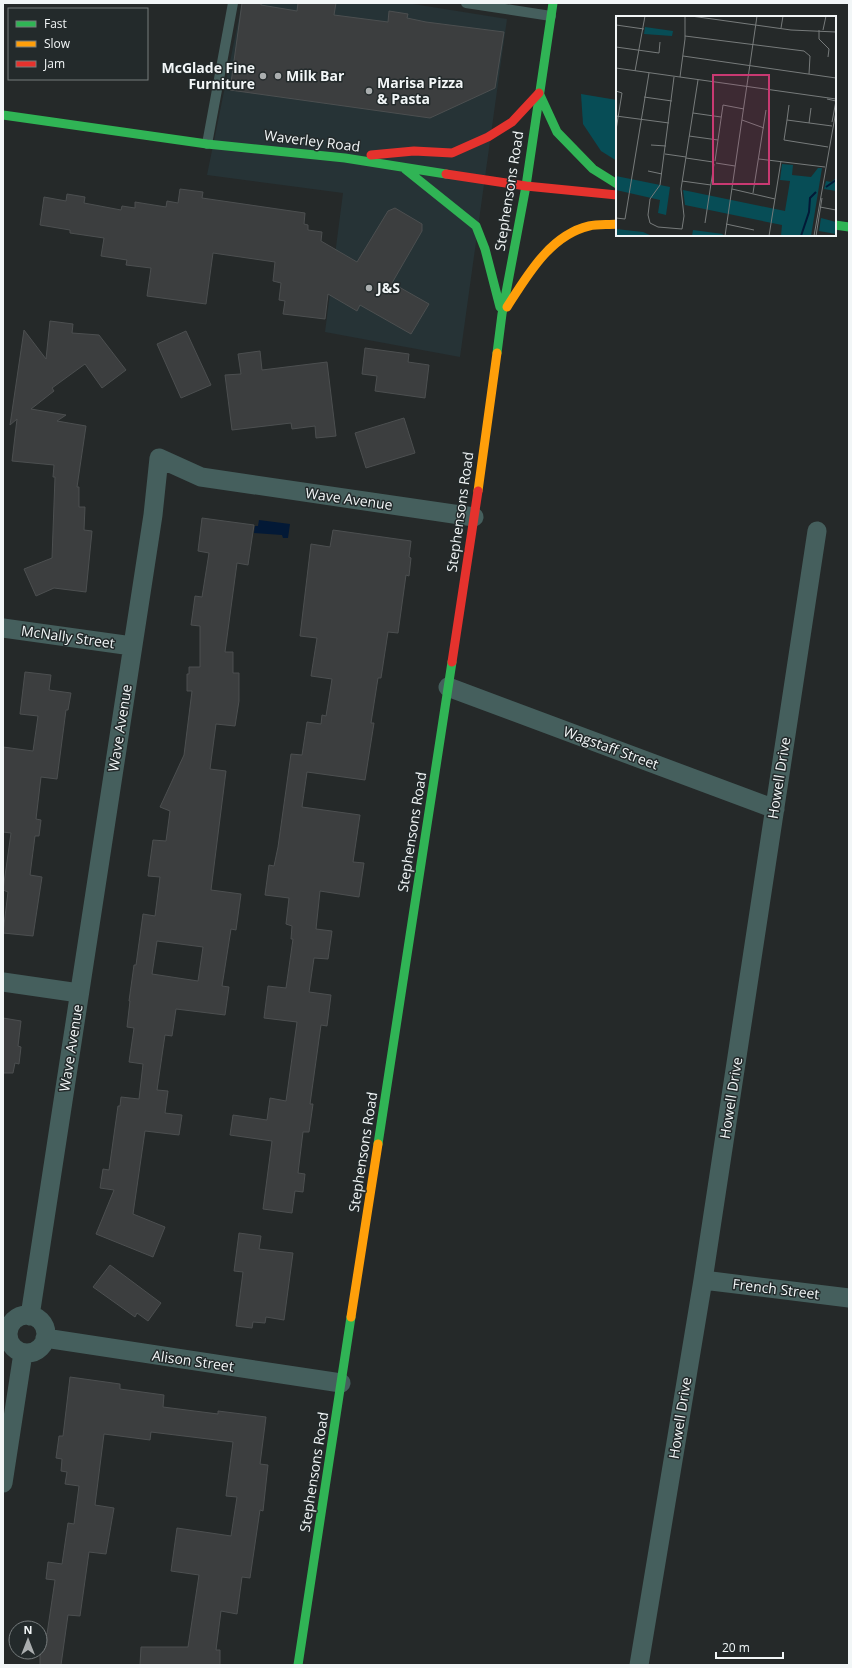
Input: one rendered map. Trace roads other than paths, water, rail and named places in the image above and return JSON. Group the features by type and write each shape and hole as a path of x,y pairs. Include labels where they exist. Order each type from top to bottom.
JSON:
{"main road":[{"name":"Stephensons Road","path":"298,1665 474,517 502,314 526,186 553,3"},
{"path":"345,158 414,151 452,153 488,137 512,122 539,92 557,132 593,169 616,183"},
{"name":"Waverley Road","path":"3,115 207,144 345,158 526,186 616,195"},
{"path":"404,168 448,201 476,226 485,249 502,314"},
{"path":"502,314 538,262 557,241 587,227 616,224"},
{"path":"836,226 849,227"}],"street":[{"name":"Wave Avenue","path":"30,1316 153,515 159,458 201,477 474,517"},
{"name":"Howell Drive","path":"639,1665 703,1280 817,531"},
{"name":"McNally Street","path":"3,628 132,646"},
{"name":"Wagstaff Street","path":"448,687 775,808"},
{"path":"3,982 79,993"},
{"name":"French Street","path":"703,1280 849,1298"},
{"path":"30,1316 41,1322 44,1328 45,1338 39,1349 33,1352 23,1353 12,1346 5,1332 18,1317 30,1316"},
{"name":"Alison Street","path":"45,1338 342,1383"},
{"path":"3,1483 23,1353"}],"lane":[{"path":"207,144 233,3"},
{"path":"466,3 550,16"}],"place":[{"name":"McGlade Fine Furniture","path":"263,76"},
{"name":"Milk Bar","path":"278,76"},
{"name":"Marisa Pizza & Pasta","path":"369,91"},
{"name":"J&S","path":"369,288"}]}
